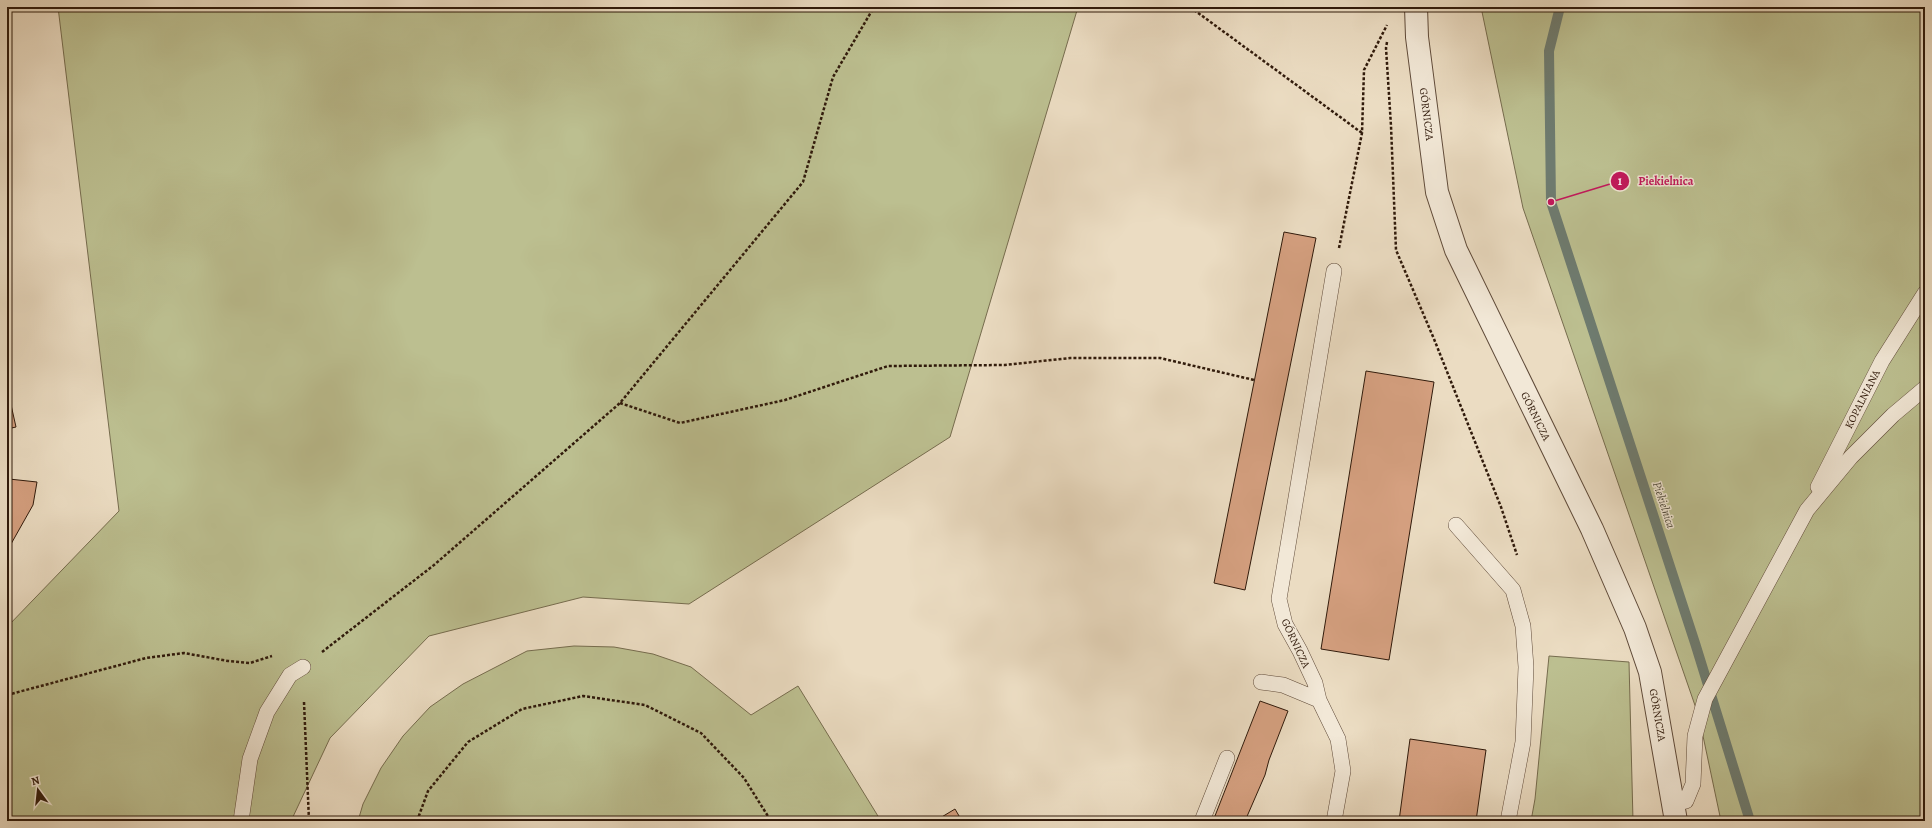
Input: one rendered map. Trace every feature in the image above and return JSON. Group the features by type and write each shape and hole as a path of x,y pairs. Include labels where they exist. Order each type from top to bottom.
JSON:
{"street":[{"name":"GÓRNICZA","path":"1416,7 1417,37 1437,192 1456,250 1592,529 1635,628 1650,672 1675,812"}],"lane":[{"name":"GÓRNICZA","path":"1334,271 1279,599 1285,624 1315,683 1319,700 1338,739 1343,771 1334,821"},
{"name":"KOPALNIANA","path":"1675,812 1686,801 1693,784 1695,736 1705,699 1727,655 1807,510 1882,361 1925,293"},
{"name":"KOPALNIANA","path":"1807,510 1851,457 1893,415 1925,388"},
{"path":"1456,526 1513,590 1523,626 1526,667 1522,742 1508,821"},
{"path":"241,821 250,759 267,712 290,675 303,667"},
{"path":"1261,682 1283,685 1319,700"},
{"path":"1202,821 1227,758"}],"path":[{"path":"303,667 434,565 620,403 803,182 833,77 874,7"},
{"path":"1190,7 1362,133"},
{"path":"1334,271 1362,133 1364,70 1391,21 1390,28"},
{"path":"1389,35 1386,48 1392,126 1396,250 1434,339 1501,507 1519,559"},
{"path":"620,403 680,423 785,400 888,366 1005,365 1070,358 1160,358 1254,380"},
{"path":"7,695 146,658 184,653 228,661 250,663 276,655 291,659 303,667"},
{"path":"303,667 309,821"},
{"path":"417,821 428,790 468,742 522,710 583,696 645,705 701,733 744,778 771,821"}],"green space":[{"path":"58,7 1078,7 950,437 689,604 583,597 429,636 330,738 291,821 7,821 7,627 119,511"},
{"path":"1481,7 1925,7 1925,821 1721,821 1699,717 1523,208"},
{"path":"574,646 614,647 653,654 691,667 751,715 798,686 881,821 358,821 363,804 381,768 403,736 430,707 463,684 527,651"},
{"path":"1549,656 1629,662 1633,821 1531,821 1535,799"}],"building":[{"path":"1284,232 1316,238 1245,590 1214,583"},
{"path":"1366,371 1434,382 1389,660 1321,649"},
{"path":"7,387 16,427 7,429"},
{"path":"7,472 10,472 9,479 37,482 33,505 11,544 7,542"},
{"path":"1260,701 1288,711 1269,760 1265,775 1245,821 1213,821"},
{"path":"1410,739 1486,750 1476,821 1399,821"},
{"path":"955,809 962,821 935,821"}],"waterway":[{"name":"Piekielnica","path":"1560,7 1549,51 1551,202 1695,643 1750,821"}],"place":[{"name":"Piekielnica","path":"1551,202"}]}
